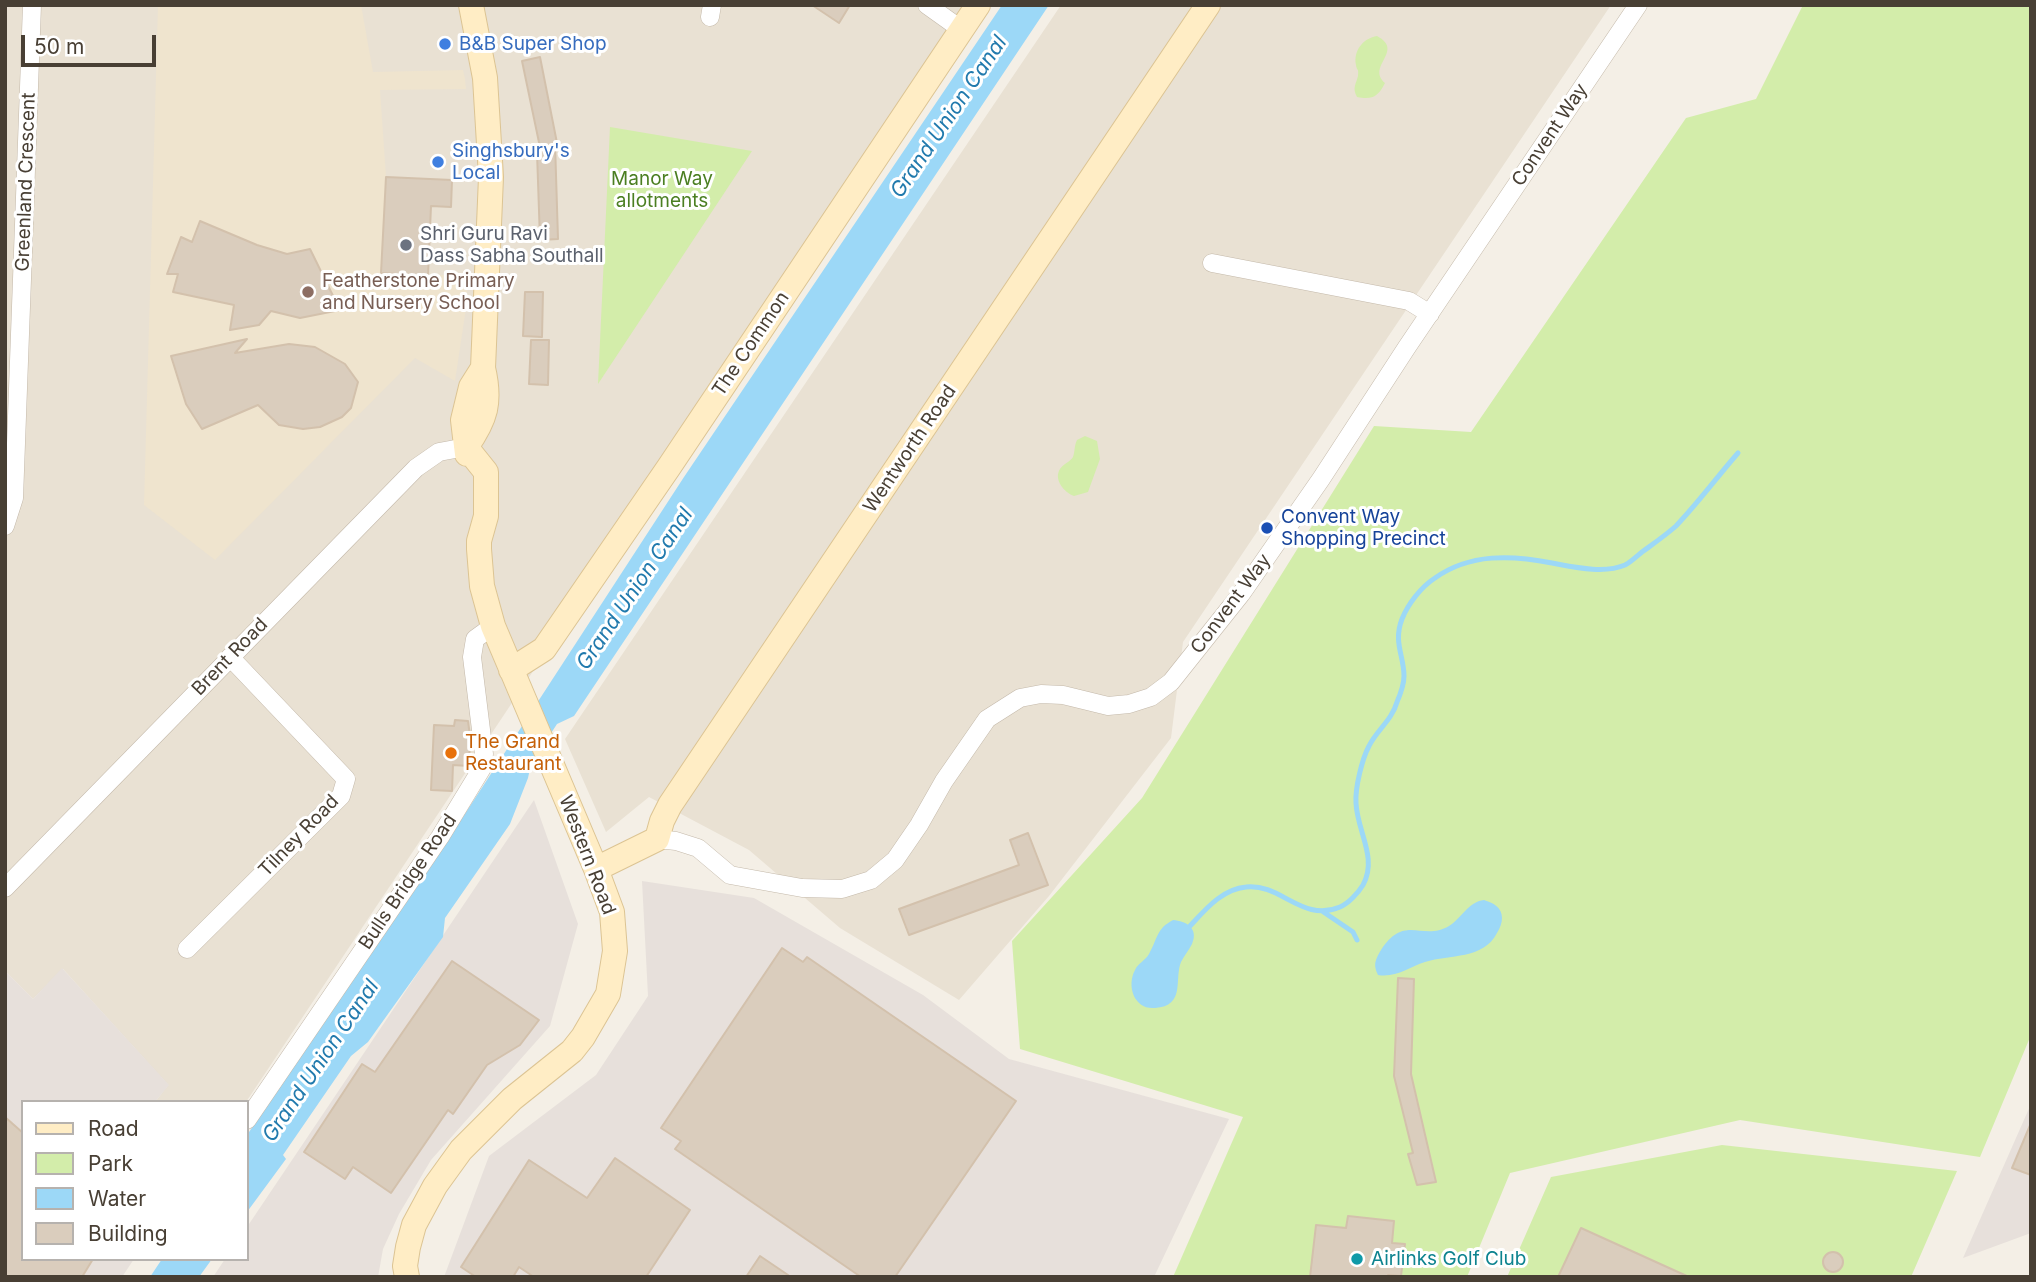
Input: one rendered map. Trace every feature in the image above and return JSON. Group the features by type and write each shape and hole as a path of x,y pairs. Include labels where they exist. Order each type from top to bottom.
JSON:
{"street":[{"name":"Greenland Crescent","path":"5,526 14,498 32,5"},
{"path":"466,447 481,427 488,389 483,368 491,177 485,78 471,5"},
{"path":"927,5 962,30"},
{"name":"The Common","path":"510,670 544,649 670,467 978,5"},
{"name":"Wentworth Road","path":"657,839 670,805 1209,5"},
{"name":"Convent Way","path":"657,839 676,841 698,848 730,875 802,888 842,889 871,880 895,860 944,781 987,719 1020,698 1041,694 1063,695 1108,706 1129,704 1151,697 1171,682 1241,594 1638,5"},
{"path":"1212,263 1409,301 1430,314"},
{"name":"Western Road","path":"407,1277 405,1266 414,1225 435,1186 461,1150 512,1099 572,1051 583,1037 608,994 615,951 612,912 596,869 493,626 482,586 479,541 486,516 486,472 466,447"},
{"name":"Brent Road","path":"5,888 416,468 439,452 466,447"},
{"name":"Bulls Bridge Road","path":"248,1119 440,837 482,768 484,754 472,657 475,639 493,626"},
{"name":"Tilney Road","path":"187,949 341,796 346,779 230,657"},
{"path":"596,869 657,839"}],"shaded area":[{"path":"5,5 977,5 247,1100 157,1100 168,1085 63,969 33,999 5,971"},
{"name":"Featherstone Primary and Nursery School","path":"158,5 361,5 373,72 463,70 465,79 466,89 380,90 386,177 381,273 468,276 455,381 415,358 215,560 144,505"},
{"path":"1061,5 1611,5 1183,642 1171,738 1049,896 959,1000 840,928 749,850 649,797 606,832 565,739"},
{"path":"534,800 578,924 550,1026 431,1160 399,1214 383,1249 378,1277 213,1277 224,1261 248,1261 248,1226"},
{"path":"642,881 754,898 923,995 1009,1059 1229,1119 1154,1277 444,1277 489,1156 596,1075 648,996"},
{"path":"62,968 169,1085 157,1100 21,1100 21,1261 133,1261 122,1277 5,1277 5,971 33,999"},
{"path":"2031,1104 2031,1233 1963,1258"}],"green space":[{"path":"1803,5 2031,5 2031,1035 1980,1157 1740,1120 1510,1173 1467,1277 1173,1277 1243,1117 1020,1049 1012,941 1142,798 1374,426 1471,432 1686,118 1756,99"},
{"path":"1377,36 1387,47 1380,71 1380,77 1385,83 1374,96 1357,97 1356,54 1364,42"},
{"name":"Manor Way allotments","path":"610,127 752,151 598,384"},
{"path":"1085,436 1097,441 1100,459 1088,492 1074,496 1061,486 1058,473 1073,457 1077,440"},
{"path":"1722,1145 1957,1171 1911,1277 1507,1277 1551,1177"}],"water":[{"name":"Grand Union Canal","path":"1002,5 1049,5 574,716 557,724 531,764 510,824 445,918 443,937 368,1042 351,1056 283,1155 286,1159 248,1211 248,1134 431,866 684,477"},
{"path":"1484,900 1499,908 1502,918 1497,933 1483,948 1465,955 1425,962 1397,974 1378,975 1375,965 1377,957 1398,933 1406,930 1439,930 1454,923 1478,901"},
{"path":"1173,920 1190,926 1194,938 1181,962 1175,997 1165,1006 1148,1008 1134,996 1132,977 1136,968 1149,954 1160,930"},
{"path":"161,1261 211,1261 199,1277 150,1277"}],"building":[{"path":"812,5 850,5 839,23"},
{"path":"540,57 557,143 558,239 540,240 537,152 541,152 522,61"},
{"name":"Shri Guru Ravi Dass Sabha Southall","path":"386,177 452,180 451,207 431,206 428,276 381,273"},
{"path":"200,221 257,245 287,254 310,249 340,310 300,318 271,311 259,325 230,330 234,305 173,292 178,274 167,274 181,237 192,242"},
{"path":"525,292 543,292 542,337 523,336"},
{"path":"247,339 235,353 289,344 315,347 345,364 358,382 351,408 342,417 320,427 303,429 279,425 258,405 202,429 186,404 171,356"},
{"path":"531,340 549,340 548,385 529,384"},
{"path":"455,720 468,721 469,766 453,765 452,791 431,790 434,725 454,726"},
{"path":"1028,833 1048,885 909,935 899,909 1019,865 1010,840"},
{"path":"782,948 803,962 807,957 1016,1101 895,1277 861,1277 675,1149 681,1141 661,1128"},
{"path":"452,961 539,1020 520,1045 487,1065 453,1114 448,1110 391,1193 353,1167 345,1179 304,1152 362,1064 375,1072"},
{"path":"1398,978 1414,979 1411,1074 1436,1182 1417,1185 1408,1154 1413,1153 1394,1076"},
{"path":"5,1117 21,1131 21,1261 92,1261 82,1277 5,1277"},
{"path":"2031,1123 2031,1175 2012,1168"},
{"path":"615,1158 690,1210 646,1277 534,1277 519,1267 513,1277 476,1277 461,1267 529,1160 587,1198"},
{"name":"Airlinks Golf Club","path":"1348,1216 1394,1221 1392,1243 1405,1244 1401,1276 1310,1277 1316,1225 1346,1228"},
{"path":"1581,1228 1689,1277 1558,1277"},
{"path":"1833,1252 1840,1255 1843,1262 1840,1269 1833,1272 1826,1269 1823,1262 1826,1255"},
{"path":"760,1256 791,1277 746,1277"}],"waterway":[{"path":"1190,926 1215,901 1237,889 1259,887 1303,907 1326,911 1340,907 1361,888 1367,875 1368,855 1356,803 1360,774 1369,746 1392,714 1402,689 1404,669 1399,642 1402,619 1416,596 1430,582 1462,564 1492,558 1522,558 1579,568 1608,569 1625,565 1676,526 1738,453"},
{"path":"1322,911 1353,932 1357,940"}],"place":[{"name":"B&B Super Shop","path":"445,44"},
{"name":"Singhsbury's Local","path":"438,162"},
{"name":"Shri Guru Ravi Dass Sabha Southall","path":"406,245"},
{"name":"Featherstone Primary and Nursery School","path":"308,292"},
{"name":"Convent Way Shopping Precinct","path":"1267,528"},
{"name":"The Grand Restaurant","path":"451,753"},
{"name":"Airlinks Golf Club","path":"1357,1259"}]}
